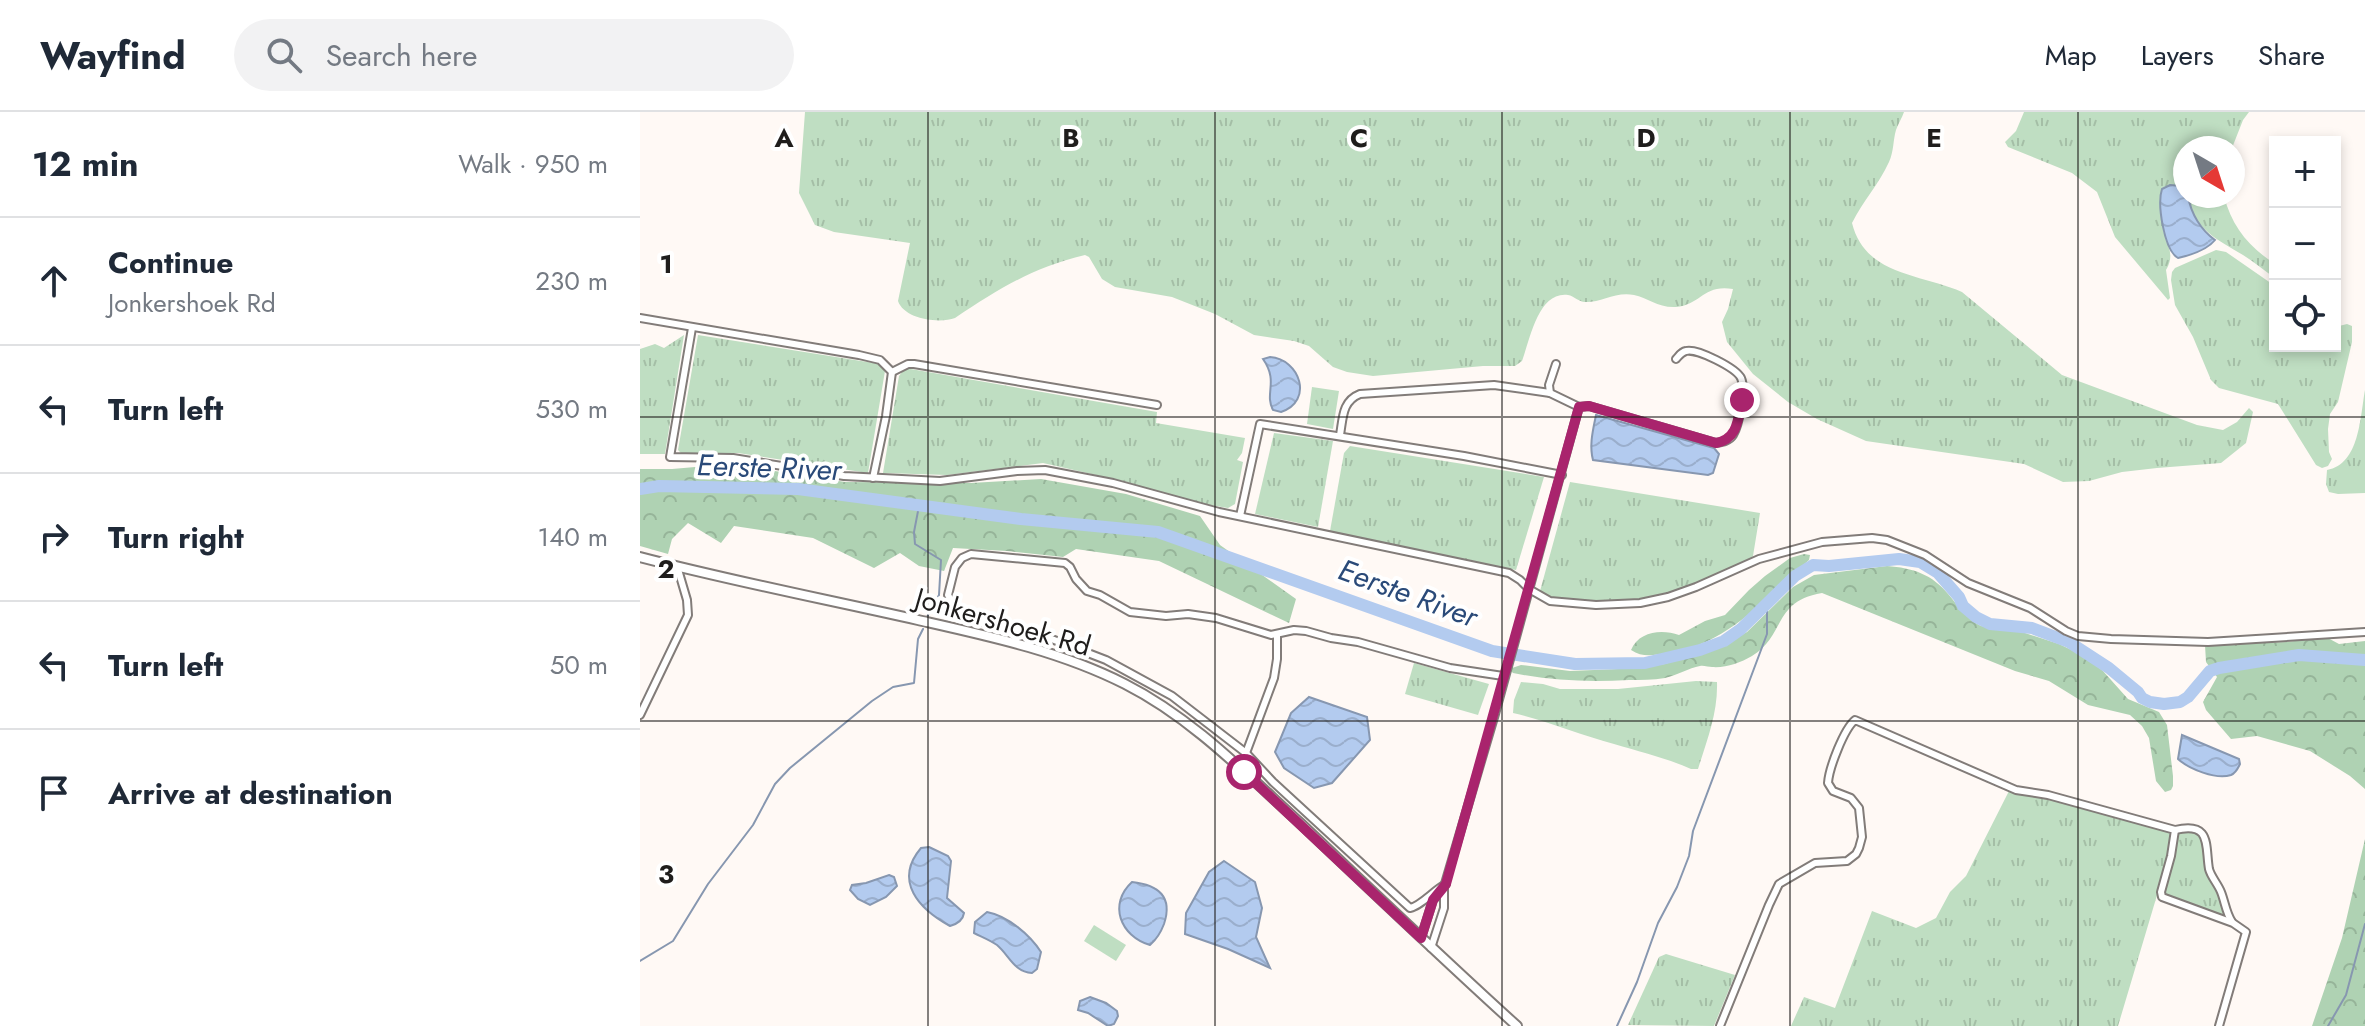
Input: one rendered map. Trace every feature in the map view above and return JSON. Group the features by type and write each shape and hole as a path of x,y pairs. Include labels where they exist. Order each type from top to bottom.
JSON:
{"street":[{"path":"640,318 874,358 892,372"},
{"path":"692,328 670,457 733,458 844,476 940,481 1045,470 1113,483 1188,505 1509,573 1545,599 1556,602 1596,605 1640,603 1696,587 1759,559 1822,542 1872,538 1887,540 1925,555 1968,583 2030,608 2078,636 2208,642 2365,632"},
{"path":"1340,435 1345,407 1360,394 1494,385 1550,393 1579,407 1589,406 1716,443 1729,439 1735,431 1742,400 1740,375 1730,366 1690,350 1676,359"},
{"path":"892,372 914,364 1157,405"},
{"path":"1550,393 1549,385 1556,364"},
{"path":"873,478 892,372"},
{"path":"1431,948 1444,908 1445,885 1579,407"},
{"path":"1240,516 1260,424 1532,467 1562,475"},
{"path":"1445,885 1434,890 1416,907 1410,908 1273,782 1246,753 1172,696 1125,669 1049,638 973,619 950,602 951,578 958,562 971,554 1065,563 1087,591 1130,612 1216,618 1277,635 1294,630 1306,631 1450,668 1503,676"},
{"name":"Jonkershoek Rd","path":"640,557 1007,640 1093,669 1126,685 1165,707 1202,734 1517,1026"},
{"path":"640,715 688,615 677,566"},
{"path":"1246,753 1274,678 1277,635"},
{"path":"1720,1026 1779,884 1815,863 1847,861 1859,848 1862,837 1859,808 1851,798 1833,791 1828,783 1834,761 1853,720 2016,790 2048,795 2175,830 2198,830 2206,839 2210,873 2233,923"},
{"path":"2175,830 2162,897 2233,923 2246,932 2219,1026"},
{"path":"1421,938 1433,900 1445,885"}],"green space":[{"path":"805,112 1904,112 1896,130 1889,162 1852,223 1869,254 1897,271 1962,292 2062,375 2197,425 2223,430 2237,422 2249,408 2253,412 2246,443 2221,463 2122,472 2089,481 2063,482 2024,464 1866,441 1788,402 1753,374 1727,342 1722,322 1733,289 1723,288 1676,307 1627,294 1585,302 1568,295 1558,296 1542,309 1522,361 1515,366 1373,376 1333,367 1309,346 1254,335 1215,314 1172,297 1115,287 1102,279 1085,255 1017,280 955,318 923,318 907,312 898,301 910,243 834,232 815,225 799,193"},
{"path":"2024,112 2249,112 2237,136 2173,136 2173,200 2163,221 2170,251 2166,270 2168,300 2115,237 2097,192 2072,173 2008,147 2005,142 2016,131"},
{"path":"2191,208 2229,208 2243,235 2269,260 2269,274 2208,232"},
{"path":"2216,250 2226,252 2269,282 2269,352 2341,352 2341,326 2352,326 2352,342 2338,402 2330,414 2329,452 2332,459 2328,466 2322,468 2316,465 2278,404 2219,388 2211,380 2175,305 2171,280 2175,268"},
{"path":"684,335 665,454 640,454 640,349 655,344 664,348"},
{"path":"698,335 880,364 885,371 868,473 738,453 681,453 678,450"},
{"path":"905,368 1157,412 1156,423 1245,438 1237,460 1243,462 1235,504 1228,508 1191,502 1127,482 1043,463 947,475 883,473 899,376"},
{"path":"1312,387 1339,391 1333,429 1307,424"},
{"path":"2365,390 2365,493 2329,492 2327,470 2338,466 2352,449"},
{"path":"1274,433 1333,441 1318,527 1255,514"},
{"path":"1350,446 1544,477 1516,570 1330,531 1344,453"},
{"path":"730,464 845,482 971,483 1041,479 1126,494 1200,516 1220,545 1296,599 1289,623 1159,561 1076,549 1063,557 953,548 944,571 919,566 900,553 874,568 813,538 734,526 721,543 688,523 672,539 668,554 640,546 640,469"},
{"path":"1570,482 1760,513 1753,556 1696,583 1633,600 1573,600 1543,596 1540,591"},
{"path":"1810,555 1809,560 1761,604 1708,641 1688,649 1658,654 1644,655 1631,650 1645,635 1665,632 1679,635 1705,621 1725,615 1765,576 1790,558"},
{"path":"1887,566 1905,568 1929,577 1981,626 2022,632 2084,656 2103,671 2128,699 2159,712 2167,725 2173,776 2171,790 2165,792 2156,781 2149,738 2130,715 2088,705 2049,681 2015,671 1822,593 1795,603 1763,648 1747,659 1728,666 1701,666 1660,679 1599,681 1542,678 1513,673 1509,669 1521,665 1570,671 1665,664 1747,632 1793,587 1814,575"},
{"path":"2326,637 2339,644 2365,641 2365,789 2310,751 2257,736 2231,739 2206,710 2203,702 2217,677 2206,662 2205,645 2287,642"},
{"path":"1414,663 1489,684 1478,715 1405,694"},
{"path":"1696,681 1717,682 1714,716 1698,769 1513,713 1521,682 1560,689 1618,689"},
{"path":"2010,789 2173,831 2172,845 2118,1026 1791,1026 1804,997 1835,1008 1872,911 1916,928 1936,918 1950,892 1966,876"},
{"path":"2180,831 2201,835 2227,919 2165,898 2163,891"},
{"path":"2365,839 2365,1026 2312,1026 2342,938"},
{"path":"1094,925 1126,945 1116,961 1084,941"},
{"path":"1666,954 1735,975 1714,1026 1628,1025 1659,957"}],"water":[{"path":"2173,185 2173,208 2192,208 2197,221 2215,240 2212,244 2178,258 2173,253 2165,237 2161,215 2162,189"},
{"path":"1270,357 1289,365 1299,381 1297,399 1291,407 1281,412 1273,410 1271,404 1270,374 1263,359"},
{"path":"1596,415 1714,448 1719,454 1713,473 1708,475 1593,460 1591,443"},
{"path":"1309,697 1367,717 1370,740 1332,783 1314,788 1284,768 1275,752 1291,713"},
{"path":"2182,735 2239,759 2238,769 2231,775 2218,776 2189,766 2178,759"},
{"path":"929,847 948,856 951,861 947,898 964,913 959,921 950,926 920,903 910,883 909,872 913,860 921,848"},
{"path":"1224,861 1255,882 1262,908 1256,937 1270,968 1185,934 1186,913 1209,872"},
{"path":"889,875 894,877 897,886 886,897 870,905 850,890 852,885"},
{"path":"1132,882 1156,889 1167,906 1164,924 1150,945 1131,934 1121,918 1120,900"},
{"path":"987,912 1010,922 1031,939 1041,952 1037,969 1032,973 1021,970 997,945 974,933 975,922"},
{"path":"1090,997 1117,1011 1114,1024 1108,1026 1078,1010 1080,1001"}],"waterway":[{"name":"Eerste River","path":"640,489 659,486 798,489 1021,519 1158,532 1492,651 1575,664 1645,663 1700,650 1724,641 1741,629 1795,576 1813,565 1899,559 1920,562 1938,573 1963,606 1976,617 1990,624 2032,628 2069,642 2109,668 2150,702 2180,702 2210,671 2219,668 2299,655 2365,660"},
{"path":"919,506 915,544 941,560 939,595 927,617"},
{"path":"1617,1026 1658,923 1689,856 1693,831 1767,634 1767,605"},
{"path":"640,961 673,941 708,884 753,825 775,784 790,768 872,701 893,687 914,683 918,639 923,629"},
{"path":"2328,1026 2346,995 2365,924"}],"route":[{"path":"1244,772 1421,938 1433,900 1446,884 1579,407 1589,406 1716,443 1729,439 1735,431 1742,400"}]}
